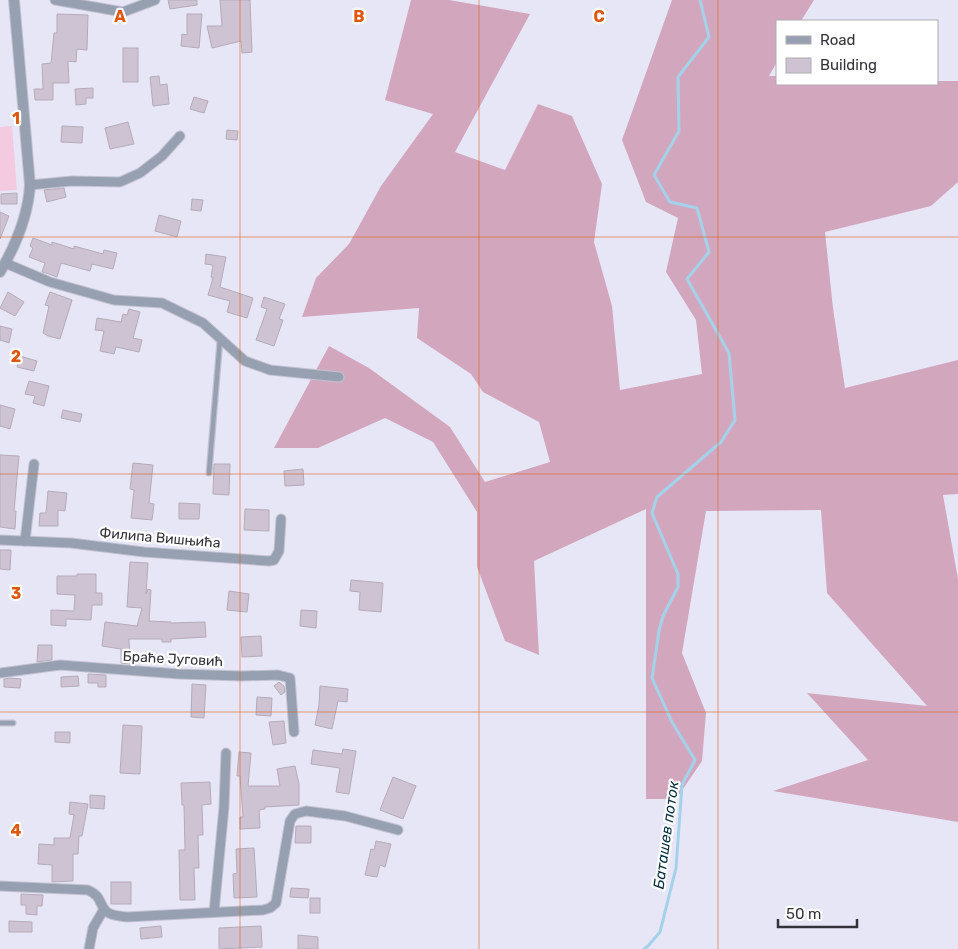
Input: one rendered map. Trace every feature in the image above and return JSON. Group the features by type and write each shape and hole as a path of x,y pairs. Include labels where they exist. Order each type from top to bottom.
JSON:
{"street":[{"path":"14,0 30,185 22,226 2,267 114,300 162,303 203,323 245,360 270,370 339,377"},
{"path":"55,0 123,12 155,0"},
{"path":"30,185 72,181 120,182 140,172 162,156 180,136"},
{"path":"25,541 34,464"},
{"name":"Филипа Вишњића","path":"0,540 71,543 144,552 269,561 274,560 279,551 281,519"},
{"name":"Браће Југовић","path":"0,672 60,665 179,674 278,675 290,678 294,732"},
{"path":"214,912 224,807 226,753"},
{"path":"0,886 88,890 99,897 104,909 113,915 127,917 267,910 273,906 277,898 290,821 298,812 306,811 346,816 398,830"},
{"path":"90,949 93,928 104,909"}],"lane":[{"path":"209,473 220,338"},
{"path":"0,723 13,723"}],"shaded area":[{"path":"411,0 449,0 530,14 455,152 505,170 538,104 572,116 602,184 594,242 612,306 620,390 702,374 696,320 666,272 678,218 646,202 622,140 672,0 814,0 802,20 776,20 776,64 769,76 776,76 776,85 938,85 938,81 958,81 958,182 931,206 825,232 833,308 845,388 958,360 958,494 943,495 958,579 958,822 773,791 868,760 807,693 927,706 827,593 821,510 706,511 682,653 706,713 702,761 676,799 646,799 646,509 534,561 539,655 505,641 477,567 477,512 433,442 385,418 318,448 274,448 329,346 369,368 450,427 485,482 550,462 539,422 483,392 471,374 417,338 419,308 302,317 316,278 349,244 381,186 433,114 385,100"},
{"path":"12,126 17,190 0,191 0,127"}],"building":[{"path":"168,0 197,0 197,5 170,9"},
{"path":"220,0 250,0 252,52 242,53 241,41 212,48 207,26 222,26"},
{"path":"57,14 88,15 87,50 77,49 76,62 68,61 69,83 53,83 53,100 35,100 34,89 43,89 42,64 51,63 54,33 57,33"},
{"path":"187,14 202,14 199,48 181,46 182,34 187,35"},
{"path":"123,48 138,48 138,82 123,82"},
{"path":"159,76 160,85 167,84 169,104 153,106 150,77"},
{"path":"93,88 93,98 86,98 86,104 76,105 75,89"},
{"path":"194,97 208,101 204,113 190,109"},
{"path":"128,122 134,144 110,149 105,128"},
{"path":"62,126 83,127 82,143 61,142"},
{"path":"227,130 238,131 237,140 226,139"},
{"path":"64,188 66,197 47,202 44,190"},
{"path":"17,193 17,204 1,204 1,194"},
{"path":"192,199 203,200 201,211 191,210"},
{"path":"0,212 9,216 0,239"},
{"path":"159,215 181,221 177,237 155,231"},
{"path":"33,238 52,245 52,242 74,249 74,246 103,254 104,250 117,253 113,269 92,264 90,271 61,263 57,277 42,272 45,263 29,257 33,248 30,246"},
{"path":"206,254 226,257 220,287 253,298 247,318 227,312 230,301 208,295 213,278 211,277 213,265 205,264"},
{"path":"8,292 24,302 15,316 0,308"},
{"path":"50,292 72,300 60,339 43,333 49,306 45,305"},
{"path":"264,297 285,304 279,319 283,320 274,346 256,340 267,309 261,307"},
{"path":"129,309 140,312 133,338 142,340 139,352 116,347 114,354 100,351 104,331 95,330 97,318 121,322 123,314 127,315"},
{"path":"0,326 12,329 9,343 0,340"},
{"path":"20,356 37,361 34,371 17,367"},
{"path":"29,381 49,386 44,406 33,403 35,396 25,394"},
{"path":"0,405 15,409 10,429 0,426"},
{"path":"63,410 82,414 80,422 61,418"},
{"path":"0,455 19,456 14,511 16,511 15,529 0,527"},
{"path":"133,463 153,465 149,503 154,504 152,520 131,518 134,490 130,489"},
{"path":"214,464 230,464 229,495 213,494"},
{"path":"303,469 304,485 285,486 284,471"},
{"path":"48,491 67,493 65,511 58,510 58,526 39,526 40,513 46,513"},
{"path":"179,503 200,504 199,519 179,519"},
{"path":"245,509 269,510 269,531 244,530"},
{"path":"0,550 11,550 10,570 0,569"},
{"path":"130,562 148,563 146,594 148,589 151,590 149,621 171,623 205,622 206,637 171,639 171,642 162,642 162,639 129,639 130,664 121,663 121,649 102,646 105,622 137,626 142,608 127,607"},
{"path":"77,574 96,574 96,593 102,593 102,605 92,605 91,620 66,619 66,626 51,625 51,610 74,611 75,595 57,594 57,576 77,576"},
{"path":"351,580 383,583 381,612 359,610 360,592 350,591"},
{"path":"229,591 249,594 247,612 227,610"},
{"path":"301,610 317,611 316,628 300,626"},
{"path":"261,636 262,656 242,657 241,637"},
{"path":"38,645 52,645 52,660 37,662"},
{"path":"88,674 106,675 106,687 98,687 98,683 88,683"},
{"path":"78,676 79,686 61,687 61,677"},
{"path":"4,679 21,679 20,688 4,687"},
{"path":"279,682 284,686 285,692 281,695 274,686"},
{"path":"192,684 206,685 204,718 191,717"},
{"path":"320,686 348,689 347,702 338,701 332,729 315,725"},
{"path":"257,697 272,698 271,716 256,715"},
{"path":"284,721 286,743 273,745 269,722"},
{"path":"123,725 142,726 140,774 120,773"},
{"path":"55,732 70,732 70,743 55,742"},
{"path":"343,749 356,751 349,794 336,792 340,768 311,764 313,750 342,754"},
{"path":"239,752 251,753 248,786 280,786 277,769 295,766 299,784 299,805 265,807 265,809 259,810 260,828 240,829 240,817 243,817 240,776 237,776"},
{"path":"393,777 416,786 403,819 380,810"},
{"path":"210,782 211,804 202,805 203,835 198,835 199,868 194,868 195,900 180,900 179,850 185,850 184,805 182,805 181,783"},
{"path":"90,795 105,796 104,809 90,808"},
{"path":"70,802 88,804 82,836 79,836 78,854 73,854 73,881 52,882 52,865 38,864 39,844 54,845 54,838 70,838 74,815 69,814"},
{"path":"296,826 311,826 311,843 295,843"},
{"path":"376,841 391,844 385,867 380,865 377,877 365,875 371,849 374,850"},
{"path":"254,848 257,897 234,898 233,874 237,873 236,849"},
{"path":"111,882 131,882 131,904 111,904"},
{"path":"291,888 309,889 308,898 290,897"},
{"path":"21,894 43,895 42,906 37,906 37,915 26,914 26,905 21,905"},
{"path":"310,898 320,898 320,913 310,913"},
{"path":"9,921 32,922 32,932 9,932"},
{"path":"161,926 162,937 141,939 140,928"},
{"path":"261,926 262,947 219,949 219,928"},
{"path":"298,935 318,937 318,949 298,949"}],"waterway":[{"name":"Баташев поток","path":"644,949 660,932 676,868 682,785 695,760 672,722 652,678 663,616 678,587 678,574 652,513 657,497 721,442 735,420 729,353 687,279 709,252 697,208 670,202 654,175 679,131 678,77 709,37 700,0"}]}
